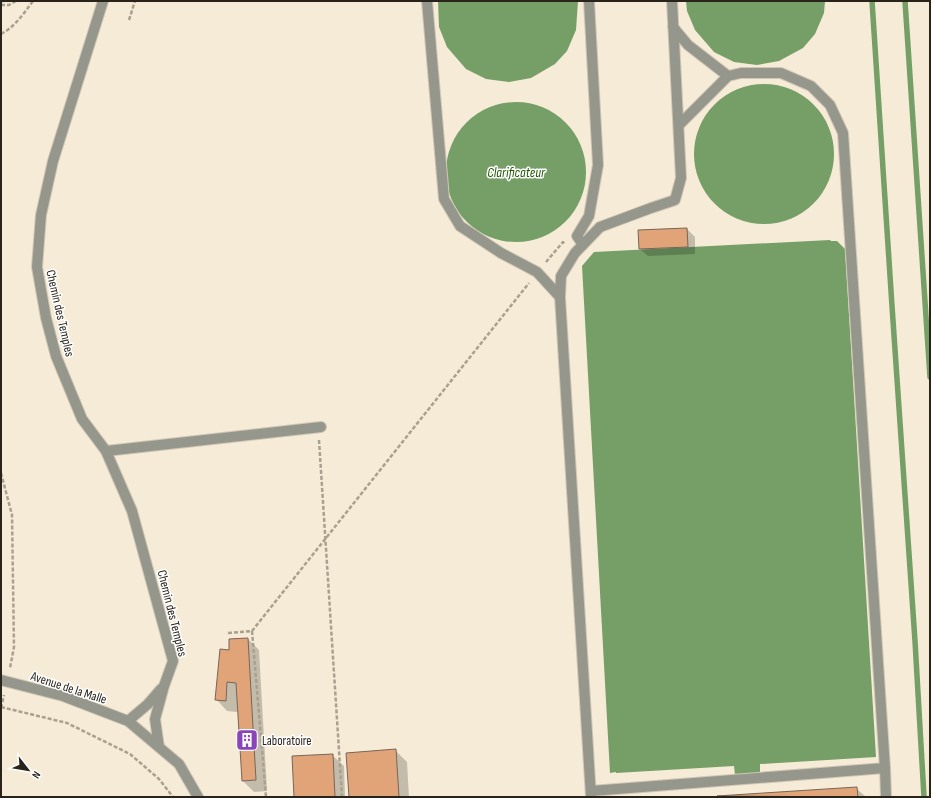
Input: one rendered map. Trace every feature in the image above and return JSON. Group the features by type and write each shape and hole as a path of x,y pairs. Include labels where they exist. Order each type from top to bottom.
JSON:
{"street":[{"name":"Chemin des Temples","path":"103,1 53,161 41,215 37,267 46,318 56,356 82,419 106,451 132,511 174,661 164,686 155,719 159,747"},
{"path":"427,1 444,199 460,226 502,253 537,272 560,297"},
{"path":"583,245 577,236 589,216 598,165 589,1"},
{"path":"672,1 681,178 675,200 600,227 575,253 561,276 560,297 591,794 885,768"},
{"path":"673,27 688,45 728,76"},
{"path":"678,125 728,76 741,74 781,73 811,86 830,105 843,133 886,797"},
{"path":"106,451 320,427"},
{"name":"Avenue de la Malle","path":"4,681 63,696 128,721"},
{"name":"Chemin des Temples","path":"128,721 148,704 164,686"},
{"path":"128,721 179,764 198,797"}],"path":[{"path":"2,3 9,5 16,1"},
{"path":"1,34 8,30 23,15 33,1"},
{"path":"129,20 135,1"},
{"path":"266,797 252,631 537,272 563,242 575,253"},
{"path":"320,427 342,797"},
{"path":"1,473 12,515 14,647 4,681 1,707 68,723 130,754 159,779 173,797"},
{"path":"228,633 252,631"}],"water":[{"path":"438,1 578,1 576,30 567,51 555,64 531,78 509,82 486,79 466,69 447,47 439,27"},
{"path":"686,1 825,1 824,13 815,34 803,48 779,61 757,65 734,62 714,52 695,30 687,11"},
{"path":"771,84 791,89 814,104 829,127 833,140 833,168 829,181 814,204 791,219 778,223 757,224 737,219 714,204 699,181 695,168 694,147 699,127 714,104 737,89 750,85"},
{"name":"Clarificateur","path":"523,102 543,107 566,122 581,145 585,158 585,186 581,199 566,222 543,237 530,241 509,242 489,237 466,222 451,199 447,186 446,165 451,145 466,122 489,107 502,103"},
{"path":"830,240 837,241 845,249 876,757 760,764 760,774 735,775 734,766 610,773 582,266 594,252"}],"building":[{"path":"687,228 688,247 639,249 638,230"},
{"name":"Laboratoire","path":"248,638 256,780 242,781 236,683 227,682 226,701 215,700 220,649 229,650 229,639"},
{"path":"396,749 399,797 349,797 346,753"},
{"path":"333,754 335,797 294,797 292,756"},
{"path":"857,787 858,797 717,796"}],"waterway":[{"path":"872,1 924,797"},
{"path":"905,1 930,377"}],"place":[{"name":"Laboratoire","path":"247,740"}]}
